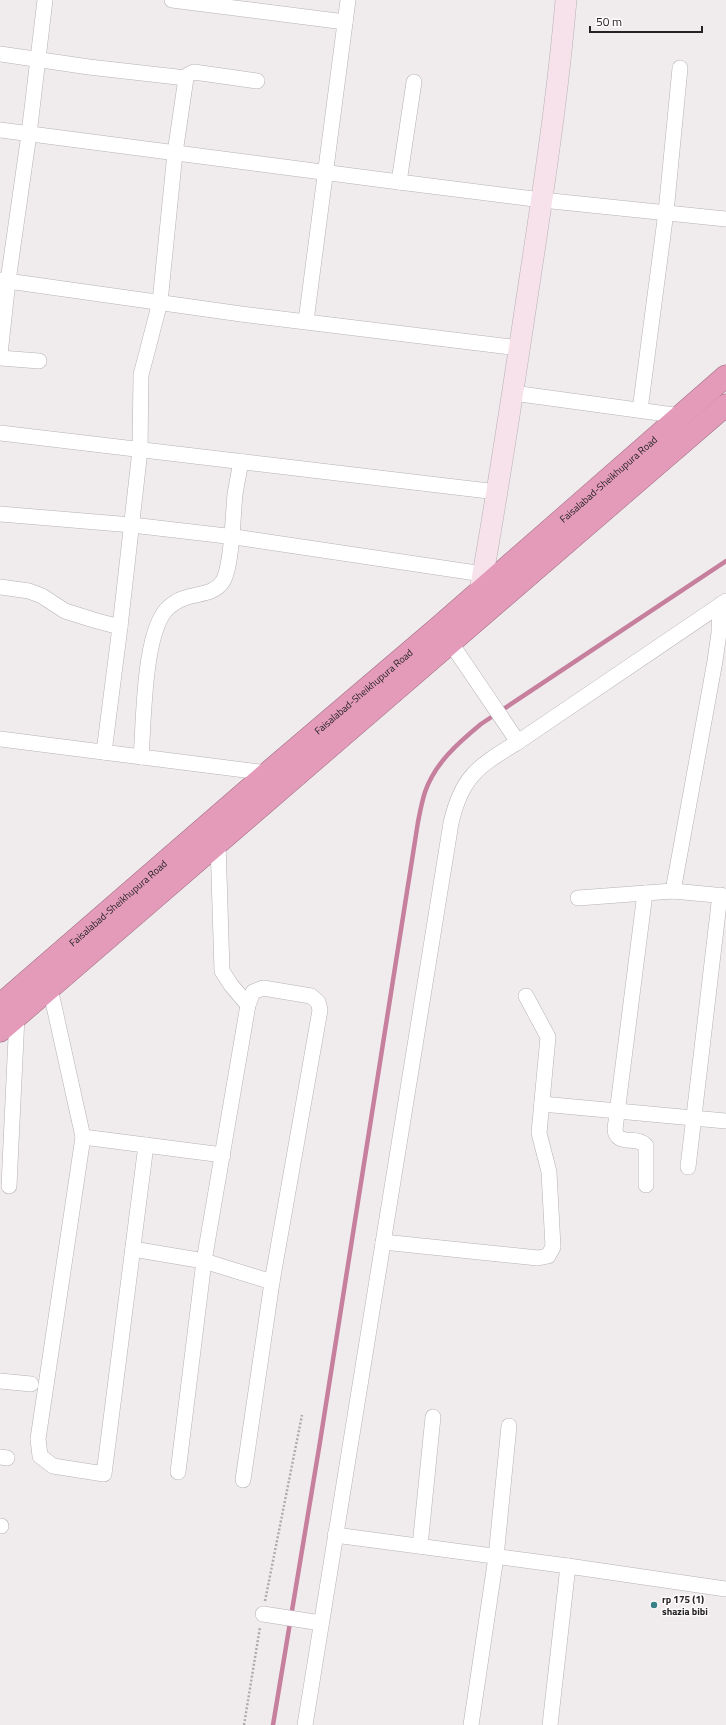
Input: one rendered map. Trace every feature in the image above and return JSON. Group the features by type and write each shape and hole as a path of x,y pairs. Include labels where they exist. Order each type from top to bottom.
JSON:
{"highway":[{"name":"Faisalabad-Sheikhupura Road","path":"9,1011 50,988 218,842 446,635 482,583 681,416 726,376"},
{"name":"Faisalabad-Sheikhupura Road","path":"0,1031 9,1011 268,773 446,635 726,405"}],"street":[{"path":"0,354 4,281 29,134 45,0"},
{"path":"172,0 345,22"},
{"path":"306,321 324,172 348,0"},
{"path":"0,514 132,525 231,537 482,583 498,492 542,200 561,56 566,0"},
{"path":"0,54 186,78"},
{"path":"640,410 666,212 680,68"},
{"path":"104,752 140,450 141,375 160,302 174,153 186,78 194,72 257,80"},
{"path":"399,182 414,82"},
{"path":"0,130 542,200 726,219"},
{"path":"4,281 520,348"},
{"path":"0,358 39,361"},
{"path":"513,393 681,416"},
{"path":"0,433 498,492"},
{"path":"141,757 150,650 159,623 168,608 178,601 218,588 225,576 231,537 235,494 241,461"},
{"path":"0,586 42,596 65,611 120,627"},
{"path":"305,1725 450,823 455,804 469,778 477,769 723,603"},
{"path":"673,891 715,661 723,603"},
{"path":"446,635 518,742"},
{"path":"0,739 268,773"},
{"path":"218,842 222,972 248,1005"},
{"path":"578,898 673,891 723,895 688,1168"},
{"path":"645,893 615,1129 618,1137 624,1140 643,1142 646,1146 646,1185"},
{"path":"50,988 83,1137 38,1439 40,1456 53,1466 104,1474 146,1145"},
{"path":"178,1472 204,1260 248,1005 253,992 263,988 312,996 318,1002 320,1010 272,1282 243,1480"},
{"path":"383,1242 538,1258 548,1256 553,1247 549,1172 539,1133 548,1037 526,996"},
{"path":"9,1011 9,1186"},
{"path":"542,1104 726,1121"},
{"path":"83,1137 222,1155"},
{"path":"133,1249 204,1260 272,1282"},
{"path":"0,1381 31,1384"},
{"path":"420,1546 433,1417"},
{"path":"471,1725 496,1557 509,1426"},
{"path":"335,1535 726,1589"},
{"path":"550,1725 568,1566"},
{"path":"263,1614 321,1622"}],"path":[{"path":"244,1725 263,1614 302,1415"}],"waterway":[{"path":"273,1725 320,1442 418,822 425,792 435,772 448,754 481,724 726,561"}],"place":[{"name":"rp 175 (1) shazia bibi","path":"654,1605"}]}
